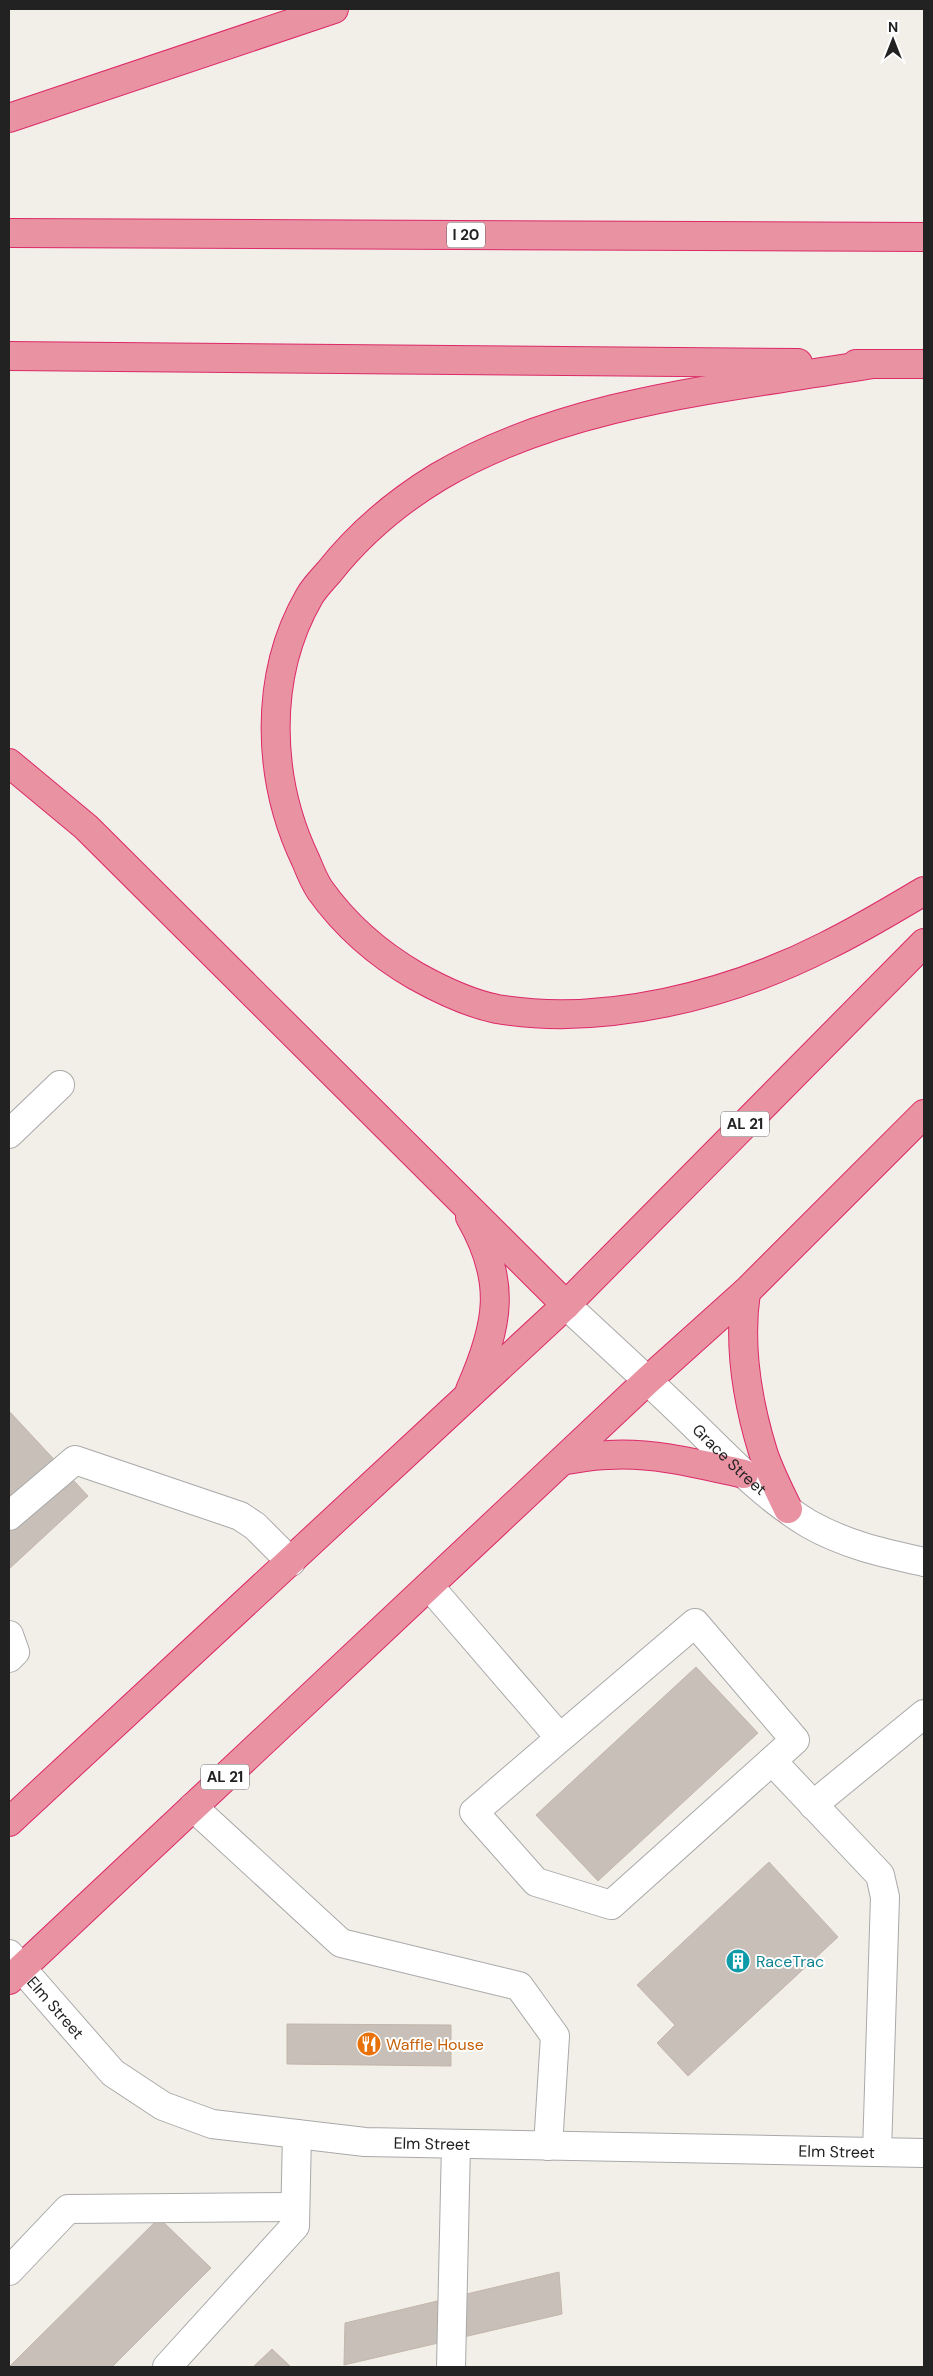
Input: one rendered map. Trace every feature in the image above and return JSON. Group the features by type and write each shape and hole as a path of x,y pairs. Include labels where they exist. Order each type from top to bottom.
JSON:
{"highway":[{"path":"9,118 289,22 334,9"},
{"name":"I 20","path":"9,233 924,237"},
{"path":"9,356 924,364"},
{"path":"873,364 654,400 552,425 491,450 437,477 386,514 346,550 310,595 290,640 278,689 274,740 281,792 296,842 319,888 352,929 396,964 448,994 494,1008 547,1015 612,1011 680,1000 747,979 824,948 924,891"},
{"path":"9,763 86,826 457,1194 566,1305"},
{"name":"AL 21","path":"9,1822 566,1305 924,943"},
{"name":"AL 21","path":"13,1967 192,1808 566,1460 648,1380 746,1292 924,1114"},
{"path":"457,1194 481,1237 492,1270 496,1295 495,1317 488,1343 466,1397"},
{"path":"746,1292 742,1320 743,1353 748,1395 763,1453 788,1509"},
{"path":"566,1460 608,1454 640,1455 693,1462 744,1474"}],"street":[{"path":"9,1134 60,1085"},
{"name":"Grace Street","path":"566,1305 648,1380 744,1474 788,1509 810,1524 865,1549 924,1562"},
{"path":"9,1516 75,1460 240,1516 255,1526 291,1562"},
{"path":"430,1587 560,1738"},
{"path":"695,1623 795,1740 611,1905 536,1882 474,1812 560,1738 695,1623"},
{"path":"9,1636 15,1652 9,1658"},
{"path":"813,1805 924,1714"},
{"path":"772,1761 880,1875 884,1897 877,2152"},
{"path":"192,1808 341,1943 519,1986 555,2036 548,2146"},
{"name":"Elm Street","path":"13,1967 113,2073 163,2106 212,2124 365,2142 924,2153"},
{"path":"167,2367 295,2226 297,2134"},
{"path":"451,2367 456,2144"},
{"path":"9,2271 68,2209 296,2208"}],"building":[{"path":"9,1411 88,1496 9,1569"},
{"path":"696,1667 758,1733 598,1881 536,1815"},
{"name":"RaceTrac","path":"769,1862 838,1937 688,2076 657,2043 675,2025 637,1985"},
{"name":"Waffle House","path":"287,2024 451,2025 451,2066 287,2064"},
{"path":"159,2218 211,2268 112,2367 9,2367"},
{"path":"559,2272 562,2314 344,2365 345,2323"},
{"path":"272,2349 291,2367 253,2367"}],"place":[{"name":"RaceTrac","path":"738,1961"},
{"name":"Waffle House","path":"369,2044"}]}
